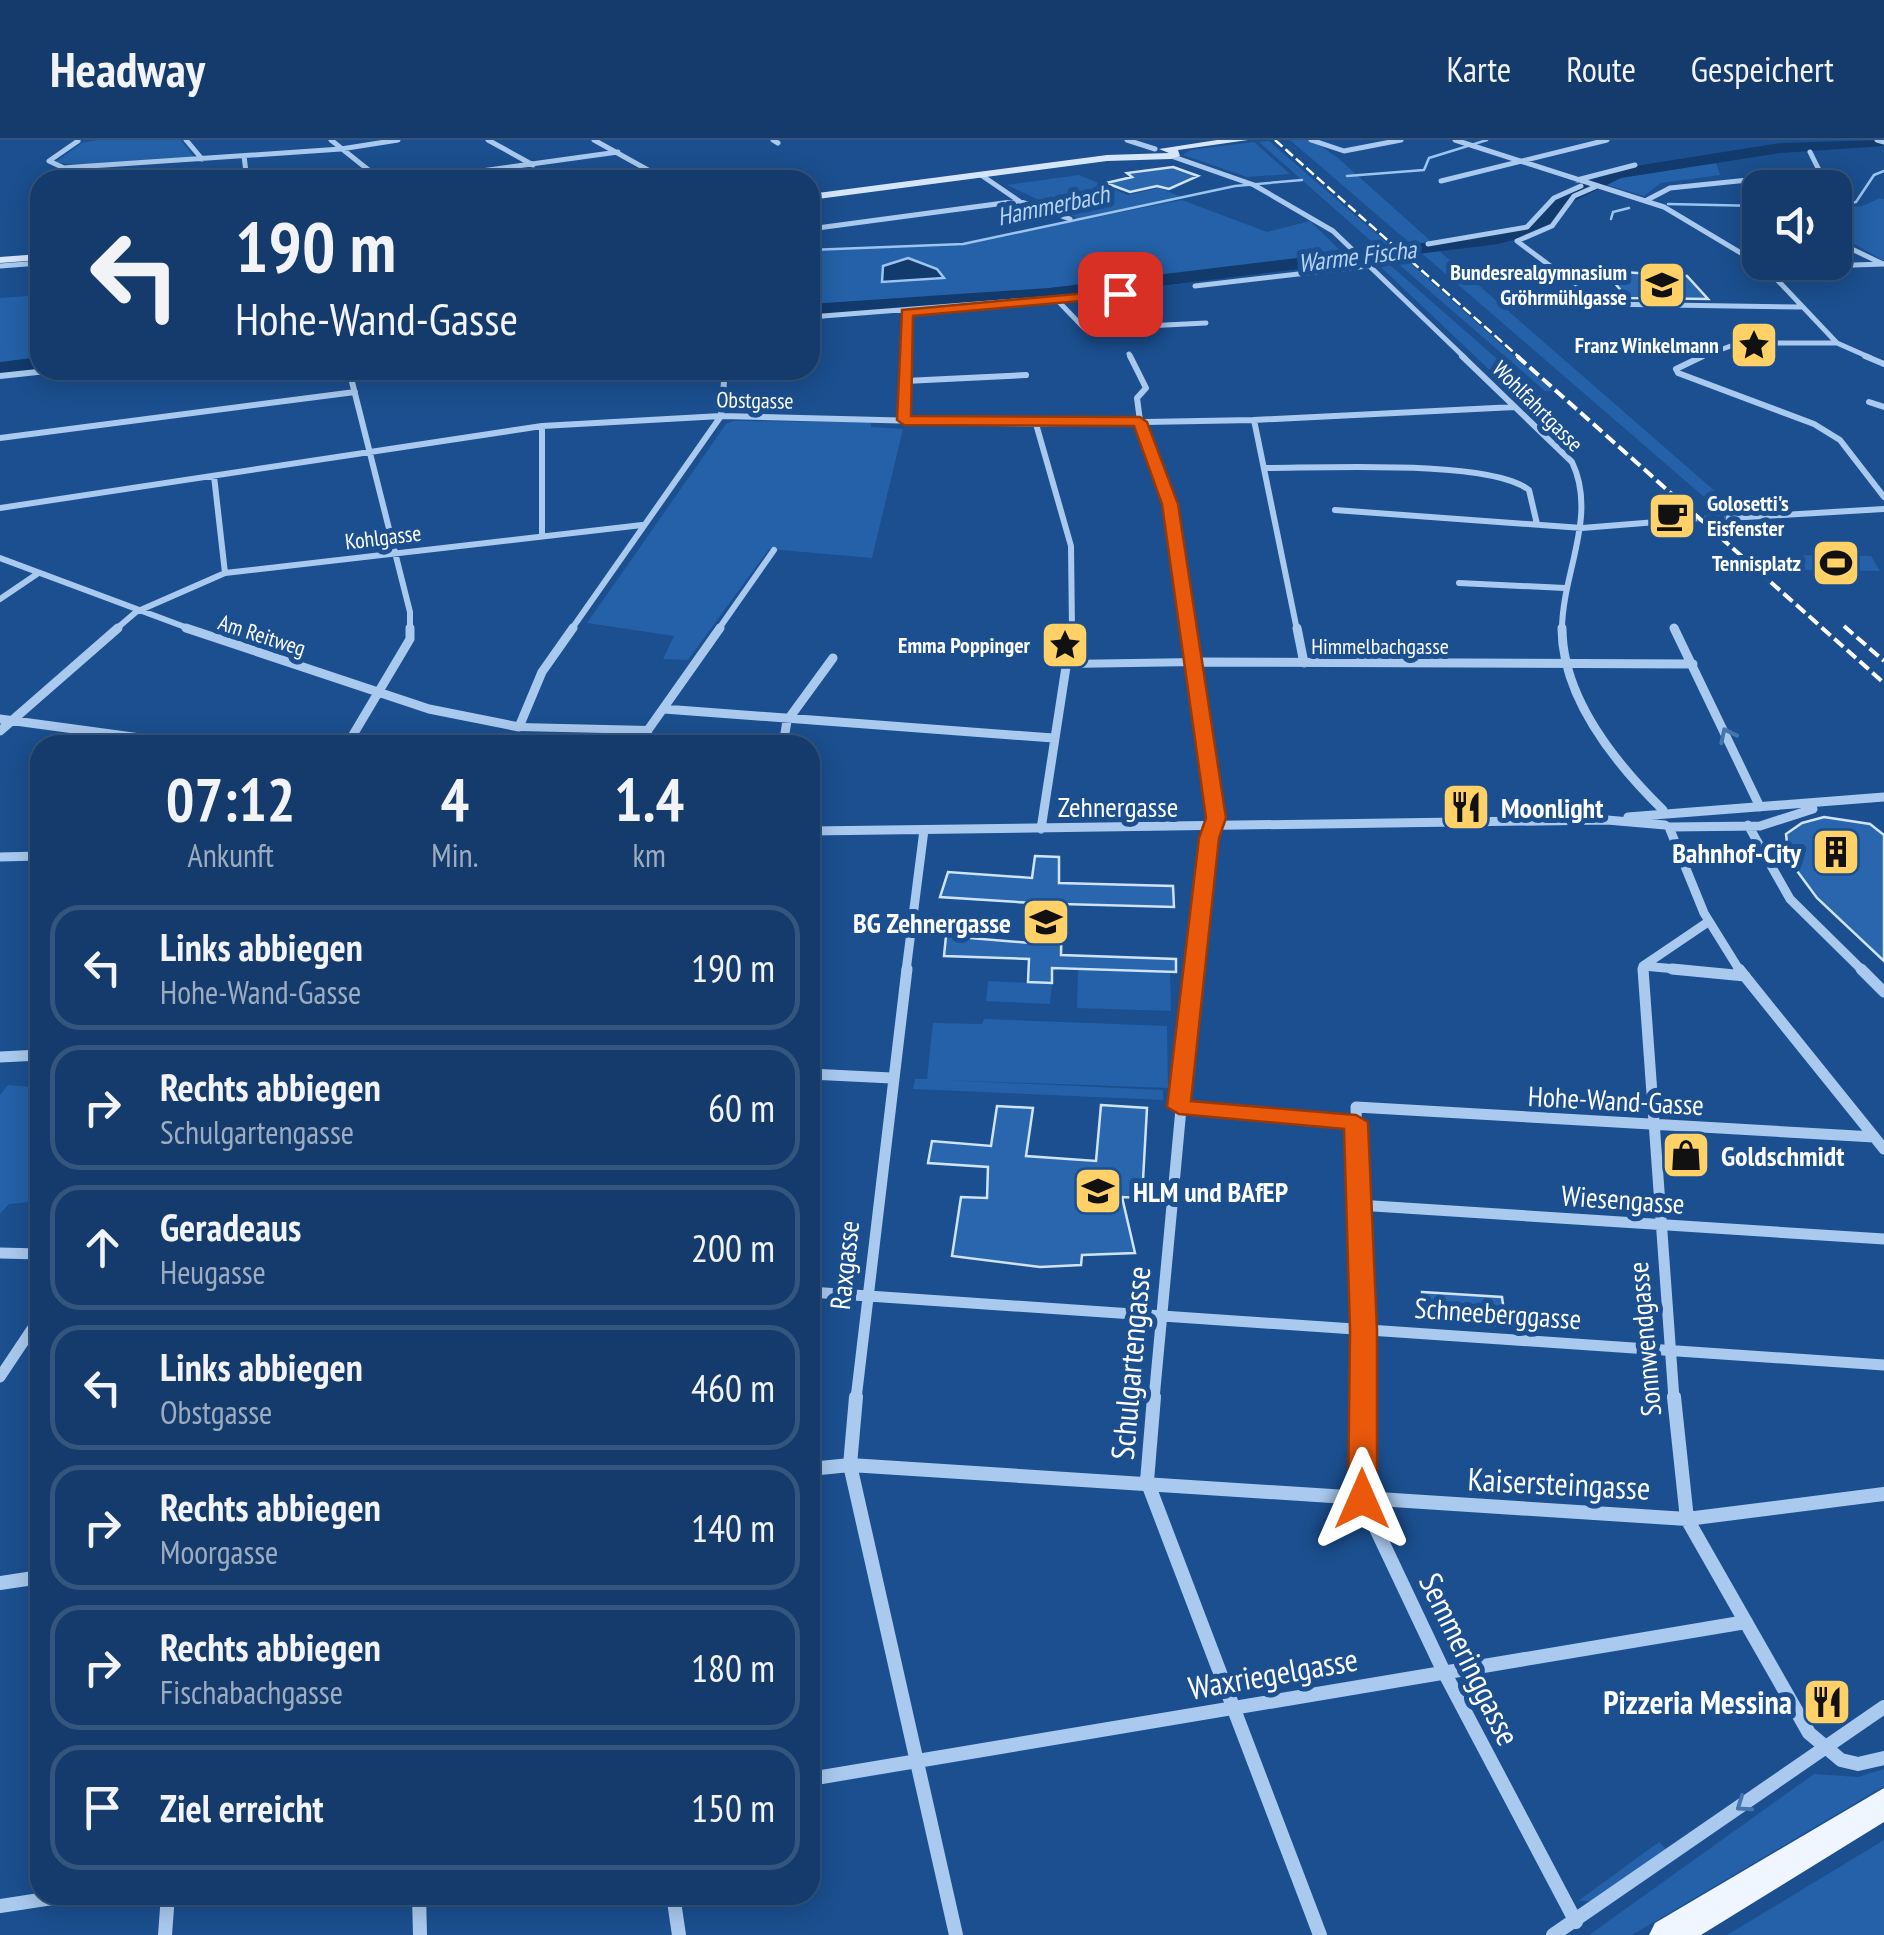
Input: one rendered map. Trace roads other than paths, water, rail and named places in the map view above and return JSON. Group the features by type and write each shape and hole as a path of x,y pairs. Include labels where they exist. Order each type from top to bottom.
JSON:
{"main road":[{"path":"820,196 1153,151 1172,153 1243,140"},
{"path":"0,263 30,261"},
{"path":"1668,1935 1884,1804"}],"street":[{"path":"68,140 86,140"},
{"path":"186,140 202,159"},
{"path":"331,140 368,170"},
{"path":"78,141 49,161 64,168 341,149 398,140"},
{"path":"488,140 534,165"},
{"path":"594,140 649,170"},
{"path":"1126,140 1153,151"},
{"path":"1311,140 1327,151 1341,153 1401,140"},
{"path":"1441,181 1607,140"},
{"path":"1459,141 1647,200 1742,254"},
{"path":"495,170 618,152"},
{"path":"1647,200 1670,188 1816,173 1819,170 1810,152"},
{"name":"Wohlfahrtgasse","path":"1172,153 1251,184 1316,218 1561,448 1580,475 1586,506 1565,588 1564,664 1579,706 1661,811 1684,852 1708,922 1745,976 1884,1150"},
{"path":"244,156 246,170"},
{"path":"1576,180 1635,165"},
{"path":"90,166 92,170"},
{"path":"981,175 1019,201 1070,219"},
{"path":"1428,244 1528,227 1554,198 1586,183"},
{"path":"1597,186 1574,196 1552,226 1517,242 1601,304 1802,307"},
{"path":"820,228 1019,201"},
{"path":"1852,249 1884,264"},
{"path":"1194,286 1365,263"},
{"path":"1852,265 1884,264"},
{"path":"1777,280 1836,344"},
{"path":"820,317 906,313 1156,290"},
{"path":"1056,300 1085,328 1098,331 1206,323"},
{"path":"904,420 906,313"},
{"path":"1884,364 1836,344 1739,342 1676,368 1678,373 1814,424 1840,440 1884,497"},
{"name":"Schulgartengasse","path":"1128,354 1146,388 1138,398 1140,422 1170,504 1197,662 1216,818 1179,1107 1147,1481 1320,1935"},
{"path":"0,376 30,373"},
{"path":"905,381 1026,375"},
{"path":"351,380 410,612 410,639 353,735"},
{"path":"648,730 519,727 542,672 721,416 725,380"},
{"path":"0,438 355,392"},
{"path":"1869,402 1884,408"},
{"name":"Obstgasse","path":"0,508 542,426 721,416 1036,424 1254,420 1515,407"},
{"path":"1254,420 1304,663"},
{"path":"1036,424 1062,506 1074,564 1067,664 1041,829"},
{"path":"542,426 542,536"},
{"path":"1265,468 1402,468 1497,478 1529,489 1537,524"},
{"path":"214,476 225,573"},
{"path":"1728,518 1884,509"},
{"path":"1335,510 1582,528 1694,520"},
{"name":"Kohlgasse","path":"0,730 5,720 136,612 225,573 642,525"},
{"path":"647,735 774,550"},
{"name":"Am Reitweg","path":"0,558 136,612 381,692 498,727 519,727"},
{"path":"0,600 37,574"},
{"path":"1458,584 1565,588"},
{"path":"1674,627 1772,822 1765,848"},
{"path":"784,735 786,721 833,658"},
{"name":"Himmelbachgasse","path":"1067,664 1692,664"},
{"path":"664,709 1053,738"},
{"path":"5,720 117,735"},
{"path":"1762,807 1824,805 1884,797"},
{"path":"1772,822 1824,805"},
{"name":"Zehnergasse","path":"1607,820 1661,811 1762,807"},
{"name":"Zehnergasse","path":"820,831 1607,820 1688,830 1772,822"},
{"path":"1748,825 1765,848 1790,899 1884,992"},
{"name":"Raxgasse","path":"924,830 891,1078 850,1464 956,1935"},
{"path":"1684,852 1688,830"},
{"path":"0,857 30,856"},
{"path":"1642,966 1708,922"},
{"path":"1642,966 1745,976"},
{"name":"Sonnwendgasse","path":"1642,966 1656,1125 1668,1349 1687,1518 1809,1732 1823,1749"},
{"path":"0,1057 30,1055"},
{"path":"820,1074 891,1078"},
{"name":"Hohe-Wand-Gasse","path":"1179,1107 1874,1136"},
{"name":"Semmeringgasse","path":"1356,1115 1363,1330 1362,1499 1444,1670 1576,1922"},
{"name":"Wiesengasse","path":"1358,1205 1884,1240"},
{"path":"0,1252 30,1254"},
{"name":"Schneeberggasse","path":"820,1293 1884,1364"},
{"path":"0,1377 30,1332"},
{"name":"Kaisersteingasse","path":"820,1468 850,1464 1687,1518 1884,1494"},
{"path":"0,1583 30,1578"},
{"name":"Waxriegelgasse","path":"820,1777 1746,1622"},
{"path":"1554,1935 1884,1706"},
{"path":"1823,1749 1858,1764 1884,1758"},
{"path":"0,1906 30,1901"},
{"path":"165,1935 167,1905"},
{"path":"419,1905 420,1935"},
{"path":"674,1905 679,1935"}],"waterway":[{"name":"Hammerbach","path":"1347,176 1424,170 1429,158 1487,140"},
{"name":"Warme Fischa","path":"820,309 1049,294 1498,239 1540,227 1566,198 1617,174 1780,148 1884,141"},
{"path":"1852,203 1874,175 1884,171"},
{"name":"Hammerbach","path":"820,250 963,244 1235,186 1302,180"},
{"path":"1668,204 1742,206"},
{"path":"1611,219 1613,212 1629,208"},
{"name":"Warme Fischa","path":"0,368 30,364"}],"tunnel":[{"path":"1694,519 1729,518"}],"railway":[{"path":"1275,140 1520,358"},
{"path":"1517,356 1884,683"},
{"path":"1844,626 1884,661"}],"place":[{"name":"Bundesrealgymnasium Gröhrmühlgasse","path":"1662,285"},
{"name":"Franz Winkelmann","path":"1754,345"},
{"name":"Golosetti's Eisfenster","path":"1672,516"},
{"name":"Tennisplatz","path":"1836,563"},
{"name":"Emma Poppinger","path":"1065,645"},
{"name":"Moonlight","path":"1466,807"},
{"name":"Bahnhof-City","path":"1836,852"},
{"name":"BG Zehnergasse","path":"1046,922"},
{"name":"Goldschmidt","path":"1686,1155"},
{"name":"HLM und BAfEP","path":"1098,1191"},
{"name":"Pizzeria Messina","path":"1827,1702"}]}
